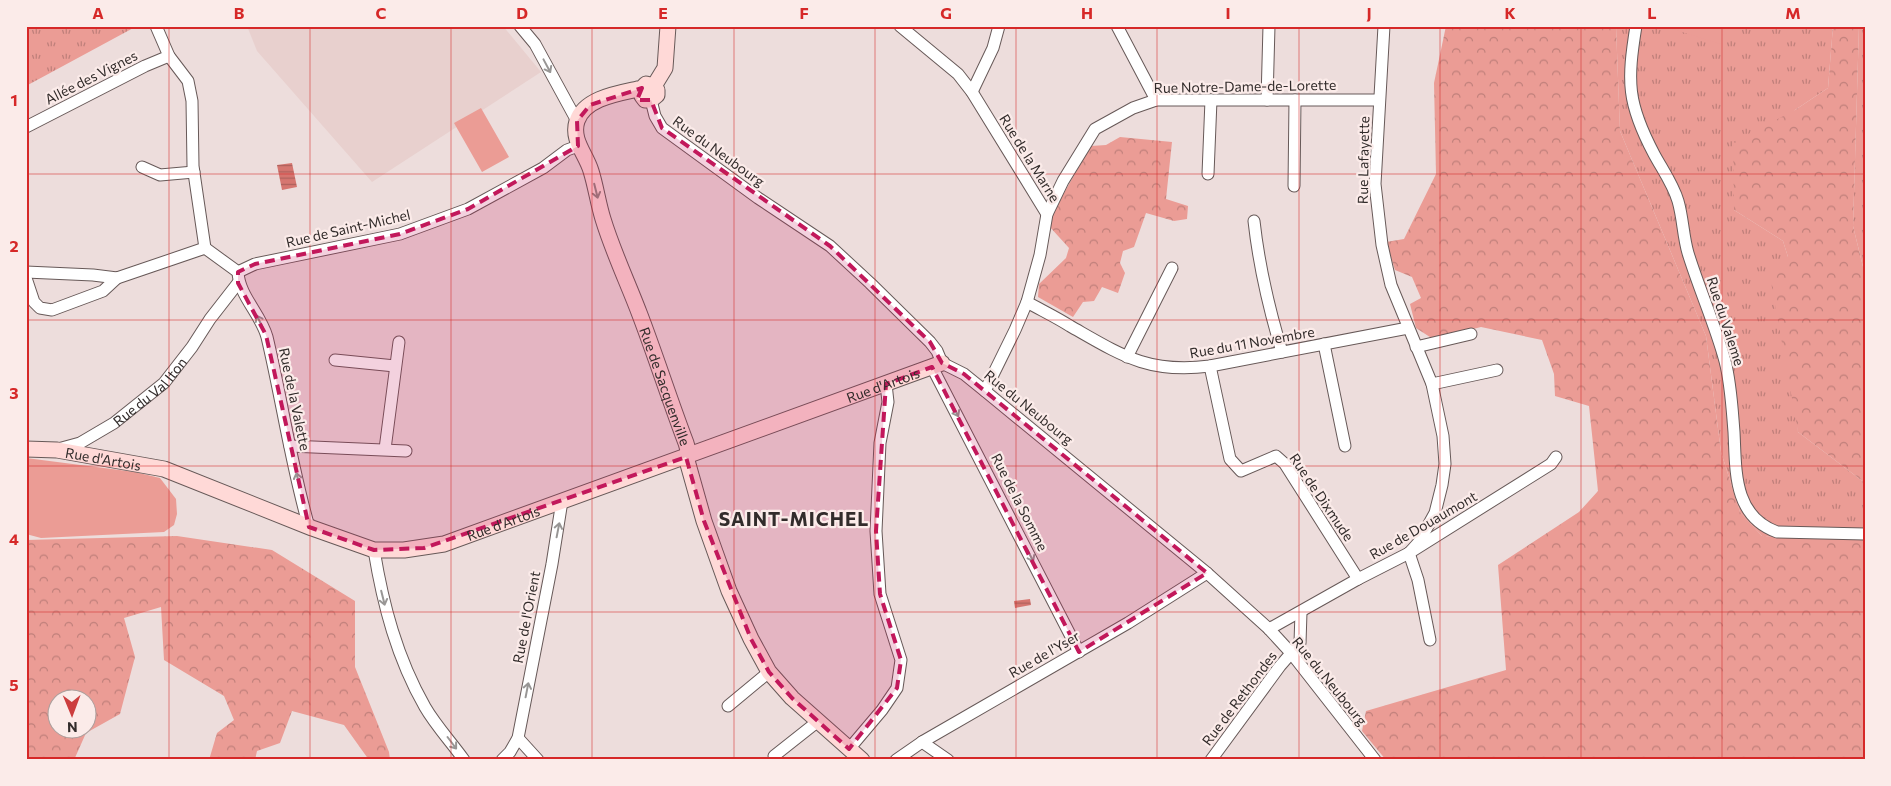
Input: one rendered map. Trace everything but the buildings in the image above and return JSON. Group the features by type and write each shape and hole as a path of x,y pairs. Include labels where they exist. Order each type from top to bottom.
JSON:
{"street":[{"path":"156,26 169,56 188,81 192,100 194,172 205,248 238,277"},
{"path":"520,26 535,44 577,122"},
{"path":"578,146 577,122 590,104 600,99 649,91 665,68 668,26"},
{"name":"Rue de la Marne","path":"900,26 958,74 972,92 1047,214 1040,255 1026,302 1015,330 985,391"},
{"path":"972,92 993,48 1000,26"},
{"path":"1117,26 1156,100"},
{"path":"1267,100 1269,26"},
{"name":"Rue Lafayette","path":"1384,26 1375,184 1382,245 1391,285 1432,384 1443,436 1445,464 1435,513 1419,542 1409,553"},
{"name":"Rue du Valeme","path":"1636,26 1630,64 1632,101 1642,130 1678,200 1686,248 1726,362 1731,392 1736,478 1742,498 1756,520 1766,528 1777,532 1865,534"},
{"name":"Allée des Vignes","path":"26,126 145,66 169,56"},
{"name":"Rue du Neubourg","path":"649,91 655,116 662,128 758,198 830,246 930,342 937,351 937,365 964,374 1207,573 1269,629 1292,654 1375,760"},
{"name":"Rue Notre-Dame-de-Lorette","path":"1047,214 1063,181 1095,128 1132,108 1156,100 1379,100"},
{"path":"1208,174 1211,100"},
{"path":"1294,186 1295,100"},
{"name":"Rue de Saint-Michel","path":"238,277 255,264 400,234 468,209 543,168 567,150 578,146"},
{"name":"Rue de Sacquenville","path":"578,146 590,169 608,234 686,443 686,457 704,521 729,591 751,639 769,672 792,698 862,760"},
{"path":"142,167 160,175 194,172"},
{"path":"1254,221 1258,257 1282,352"},
{"path":"26,278 34,302 40,308 52,310 103,291 117,278 205,248"},
{"path":"1127,357 1172,268"},
{"path":"26,272 117,278"},
{"name":"Rue du Val Iton","path":"26,449 57,450 80,443 124,415 164,383 192,347 238,277"},
{"name":"Rue de la Valette","path":"238,277 266,335 309,527"},
{"name":"Rue du 11 Novembre","path":"1026,302 1111,351 1158,367 1190,369 1210,366 1408,328"},
{"path":"1416,347 1471,334"},
{"path":"384,449 399,342"},
{"path":"1324,344 1345,446"},
{"path":"335,360 395,366"},
{"name":"Rue d'Artois","path":"57,450 164,470 309,527 374,550 404,550 444,544 937,365"},
{"name":"Rue de la Somme","path":"937,365 1078,652"},
{"name":"Rue de Dixmude","path":"1210,366 1230,459 1241,471 1276,456 1285,464 1358,579"},
{"path":"1432,384 1497,370"},
{"path":"849,749 882,710 897,688 901,660 880,594 876,531 880,443 888,402 886,384"},
{"path":"90,437 88,446 93,456"},
{"path":"290,446 406,451"},
{"name":"Rue de Douaumont","path":"1269,629 1409,553 1551,464 1556,457"},
{"name":"Rue de l'Orient","path":"518,738 554,555 562,501"},
{"path":"374,550 388,619 403,662 426,708 464,760"},
{"path":"1409,553 1418,580 1430,640"},
{"name":"Rue de l'Yser","path":"896,760 922,742 1128,623 1207,573"},
{"path":"1292,654 1300,643 1301,612"},
{"name":"Rue de Rethondes","path":"1211,760 1280,666 1292,654"},
{"path":"728,706 769,672"},
{"path":"774,756 817,722"},
{"path":"502,760 510,752 518,738 538,760"},
{"path":"922,742 948,760"}],"highlighted area":[{"path":"642,88 637,100 651,100 662,128 830,246 930,342 942,363 964,374 1207,573 1079,652 932,367 886,384 876,531 880,594 901,660 897,688 849,749 792,698 769,672 751,639 704,521 686,457 424,548 374,550 309,527 266,335 238,283 238,272 255,264 400,234 468,209 578,146 577,121 590,105"}],"shaded area":[{"path":"247,26 503,26 541,72 372,182 257,51"},
{"path":"292,163 297,187 282,190 277,165"},
{"path":"1030,599 1031,605 1015,608 1014,601"}],"green space":[{"path":"26,26 137,26 26,86"},
{"path":"1446,26 1616,26 1620,131 1706,336 1721,452 1740,512 1762,536 1865,540 1865,760 1386,760 1362,731 1366,711 1506,670 1498,565 1579,512 1598,491 1589,406 1555,396 1554,374 1542,340 1481,327 1433,339 1416,328 1410,304 1421,298 1412,277 1395,270 1386,242 1404,239 1436,174 1434,83"},
{"path":"1616,26 1833,26 1828,88 1795,110 1734,210 1783,241 1788,257 1798,432 1865,483 1865,540 1762,536 1740,512 1721,452 1706,336 1620,131"},
{"path":"1663,26 1725,26 1720,44"},
{"path":"1833,26 1859,26 1853,226 1865,275 1865,483 1798,432 1769,271 1788,257 1783,241 1734,210 1733,142 1795,110 1828,88"},
{"path":"1859,26 1865,26 1865,275 1853,226"},
{"path":"481,108 509,157 482,172 454,123"},
{"path":"1120,137 1172,142 1166,199 1188,206 1187,219 1174,221 1146,213 1134,247 1123,251 1120,263 1125,273 1118,293 1102,287 1094,301 1083,302 1073,317 1038,297 1039,284 1066,258 1069,248 1049,226 1057,205 1091,146 1106,145"},
{"path":"26,458 135,472 160,478 176,499 177,514 174,525 164,532 41,538 26,534"},
{"path":"177,536 272,550 355,601 355,667 389,752 390,760 369,760 344,725 292,711 280,743 257,751 255,760 209,760 217,733 234,720 224,696 164,660 161,607 124,618 135,657 120,714 98,726 98,688 48,688 48,738 84,738 74,760 26,760 26,540"}],"district":[{"name":"SAINT-MICHEL","path":"794,518"}]}
